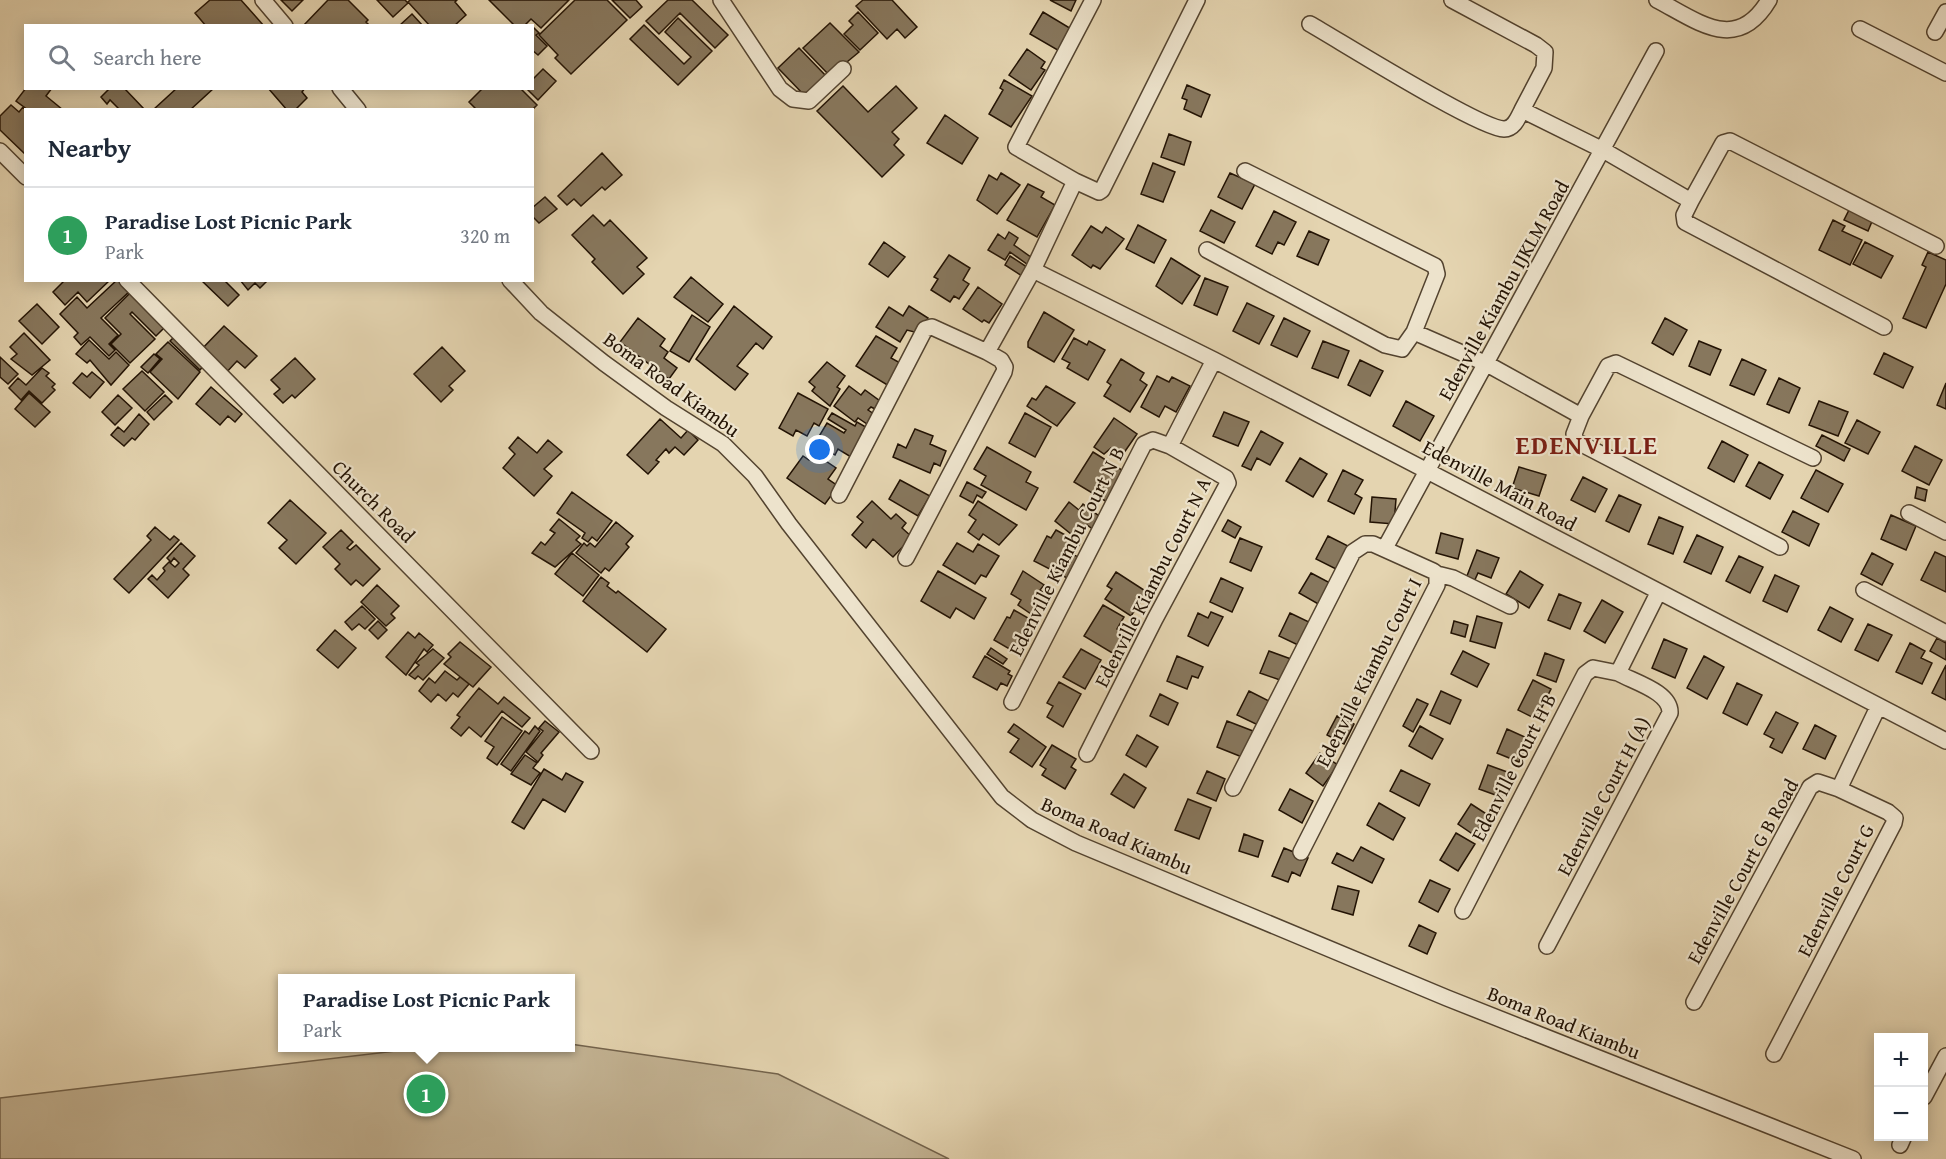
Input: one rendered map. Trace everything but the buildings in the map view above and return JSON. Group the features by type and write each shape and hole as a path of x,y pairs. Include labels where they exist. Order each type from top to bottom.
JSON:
{"street":[{"path":"263,0 283,24"},
{"path":"721,0 780,89 793,99 809,101 843,69"},
{"path":"1093,0 1016,147 1099,192 1197,0"},
{"path":"1310,24 1466,114 1503,129 1514,125 1545,63 1544,50 1452,0"},
{"path":"1657,0 1719,30 1737,31 1751,24 1769,0"},
{"path":"1935,32 1946,12"},
{"path":"1860,29 1946,73"},
{"name":"Edenville Kiambu IJKLM Road","path":"1385,548 1656,51"},
{"path":"342,90 356,108"},
{"path":"1522,110 1603,150 1691,201"},
{"path":"1884,327 1685,222 1684,215 1723,143 1730,141 1936,246"},
{"path":"0,151 24,175"},
{"path":"1207,250 1394,349 1402,349 1414,332 1437,274 1436,266 1245,171"},
{"path":"987,352 1033,270 1075,180"},
{"name":"Edenville Main Road","path":"1033,270 1214,360 1946,741"},
{"name":"Church Road","path":"130,282 591,751"},
{"name":"Boma Road Kiambu","path":"512,282 541,313 666,408 723,444 755,476 789,524 988,779 1016,810 1098,852 1448,998 1820,1153 1853,1159"},
{"path":"839,495 925,329 932,327 1001,360 1005,367 1004,372 906,558"},
{"path":"1414,332 1487,364 1581,416"},
{"path":"1170,446 1214,360"},
{"path":"1780,547 1576,441 1574,434 1608,366 1616,363 1813,458"},
{"name":"Edenville Kiambu Court N B","path":"1012,702 1144,444 1153,440 1170,446"},
{"name":"Edenville Kiambu Court N A","path":"1087,754 1228,483 1228,479 1170,446"},
{"path":"1909,513 1946,532"},
{"name":"Edenville Kiambu Court I","path":"1233,788 1353,552 1365,544 1385,548 1437,574 1437,585 1301,852"},
{"path":"1437,574 1453,578 1510,606"},
{"path":"1864,590 1946,633"},
{"path":"1618,673 1658,592"},
{"name":"Edenville Court H B","path":"1463,911 1585,674 1593,668 1618,673"},
{"name":"Edenville Court H (A)","path":"1547,946 1670,713 1671,707 1665,698 1618,673"},
{"path":"1839,789 1878,707"},
{"name":"Edenville Court G B Road","path":"1694,1002 1810,787 1818,782 1839,789"},
{"name":"Edenville Court G","path":"1774,1054 1894,823 1895,818 1888,812 1839,789"},
{"path":"1928,1088 1946,1056"}],"shaded area":[{"path":"575,1045 778,1074 949,1159 0,1159 0,1098 387,1052 575,1052"}],"place":[{"name":"Paradise Lost Picnic Park","path":"426,1094"}],"district":[{"name":"EDENVILLE","path":"1587,444"}]}
